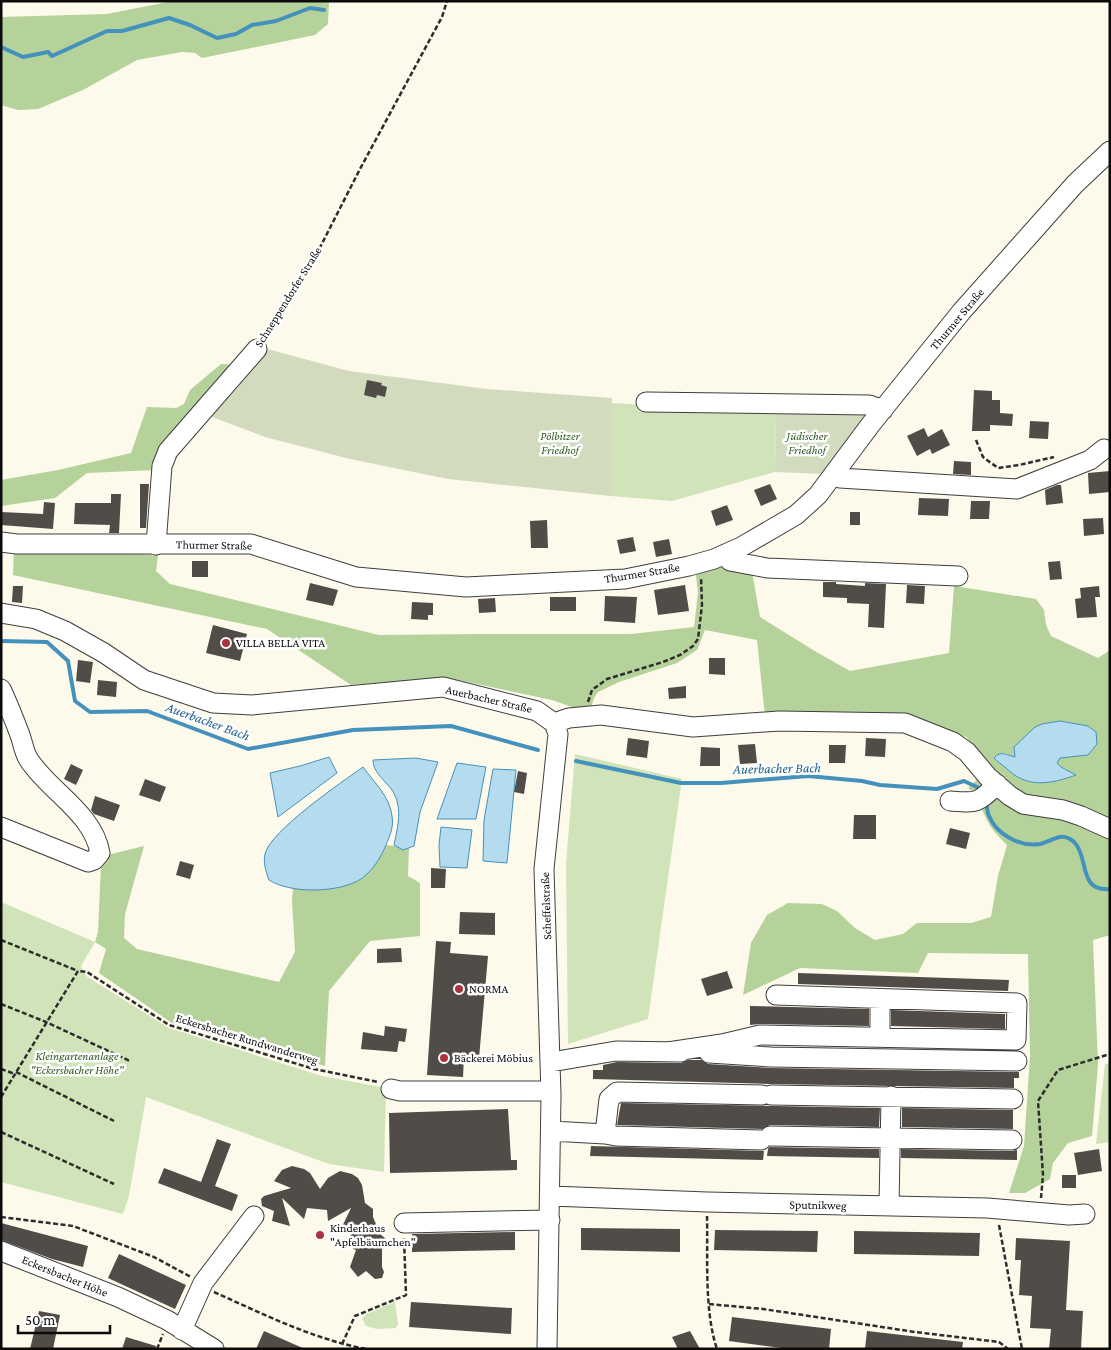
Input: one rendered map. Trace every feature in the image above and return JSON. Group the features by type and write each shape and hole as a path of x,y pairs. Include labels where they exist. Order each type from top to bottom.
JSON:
{"street":[{"name":"Thurmer Straße","path":"1,542 17,544 251,544 356,577 466,588 625,578 699,563 725,554 741,547 796,514 818,495 962,311 1075,184 1110,151"},
{"name":"Schneppendorfer Straße","path":"156,544 162,466 168,451 257,348"},
{"path":"646,402 869,405 883,410"},
{"path":"833,475 840,478 1017,489 1090,460 1104,449"},
{"path":"725,554 730,561 766,568 958,576"},
{"name":"Auerbacher Straße","path":"1,613 36,619 65,630 144,680 213,703 252,704 443,687 537,710 554,723"},
{"path":"1,689 11,710 28,759 50,786 76,808 98,842 100,853 94,860 88,862 1,827"},
{"path":"554,723 568,718 584,716 618,716 692,727 779,721 905,723 953,742 967,752 1010,796 1023,804 1063,810 1110,829"},
{"name":"Scheffelstraße","path":"547,1349 551,1196 551,1062 544,869 558,734 554,723"},
{"path":"950,801 974,803 997,784"},
{"path":"668,1052 722,1044 760,1035 1016,1040 1017,1003 776,995"},
{"path":"880,999 880,1036"},
{"path":"551,1062 616,1051 771,1057 1018,1061"},
{"path":"392,1089 400,1091 551,1091"},
{"path":"605,1134 608,1099 618,1092 1013,1099"},
{"path":"890,1206 891,1096"},
{"path":"551,1131 616,1136 1012,1140"},
{"name":"Sputnikweg","path":"551,1196 707,1202 997,1208 1069,1215 1085,1214"},
{"path":"182,1330 203,1283 254,1216"},
{"path":"404,1223 550,1220"},
{"name":"Eckersbacher Höhe","path":"1,1251 118,1297 167,1320 214,1349"}],"path":[{"name":"Schneppendorfer Straße","path":"257,348 310,266 360,168 442,17 447,1"},
{"path":"976,440 983,457 998,468 1062,455"},
{"path":"584,716 592,690 608,679 663,662 680,655 693,646 698,639 702,606 702,582 699,563"},
{"name":"Eckersbacher Rundwanderweg","path":"1,940 78,971 87,972 169,1025 314,1069 387,1083 392,1089"},
{"path":"1,1097 78,971"},
{"path":"1,1004 46,1022 130,1062"},
{"path":"1040,1212 1043,1175 1038,1102 1058,1070 1110,1054"},
{"path":"1,1068 114,1120"},
{"path":"1,1132 114,1184"},
{"path":"707,1202 709,1304 713,1337 717,1349"},
{"path":"997,1208 1022,1349"},
{"path":"1,1216 73,1226 154,1257 203,1283 209,1290 268,1316 342,1344 366,1349"},
{"path":"342,1344 355,1316 406,1295 404,1223"},
{"path":"709,1304 763,1309 915,1332 999,1342 1008,1349"}],"green space":[{"path":"173,1 329,1 328,24 315,35 202,58 195,53 182,52 137,60 83,90 38,109 18,110 1,105 1,17 107,14"},
{"name":"Pölbitzer Friedhof","path":"260,347 349,371 487,389 612,398 611,496 448,479 350,459 265,437 207,415"},
{"path":"221,364 246,365 156,470 87,473 55,498 1,506 1,480 58,470 131,453 147,407 176,408 184,404 190,390"},
{"path":"611,403 776,412 775,472 672,501 611,496"},
{"name":"Jüdischer Friedhof","path":"776,412 870,413 825,474 775,472"},
{"path":"14,549 158,555 156,571 170,584 379,635 631,634 694,627 698,593 696,575 720,567 752,572 760,617 850,671 949,653 954,586 1036,599 1044,610 1046,625 1051,636 1098,658 1110,650 1110,821 1030,797 1015,788 1001,776 966,737 907,715 765,716 757,640 705,630 697,650 677,663 619,682 598,692 590,711 552,700 448,678 351,685 267,629 13,575","holes":["1060,721 1088,726 1072,756 1060,758 1057,763 1076,775 1053,782 1038,783 1023,779 1010,772 1005,766 1004,753 1015,757 1014,751 1038,727"]},
{"path":"575,754 682,779 648,1019 568,1044 566,864"},
{"path":"980,777 1110,837 1110,935 1093,940 1098,1065 1092,1136 1068,1143 1053,1163 1050,1179 1025,1193 1009,1193 1024,1146 1030,1056 1028,954 928,953 918,973 800,968 743,995 751,943 767,915 788,903 822,904 837,911 855,928 875,940 903,934 917,923 971,923 991,917 998,876 1007,845 992,828 977,798 968,788"},
{"path":"386,845 409,848 408,876 420,883 420,936 370,941 329,991 325,1066 172,1023 99,973 106,949 95,942 98,932 101,865 107,855 144,846 125,914 124,938 137,949 279,982 295,952 293,888 336,887 359,879 378,860"},
{"name":"Kleingartenanlage \"Eckersbacher Höhe\"","path":"1,902 95,942 81,966 86,976 169,1028 322,1076 386,1088 384,1172 329,1164 146,1097 129,1196 123,1214 1,1182"},
{"path":"1105,1064 1110,1064 1110,1142 1096,1144"},
{"path":"395,1302 398,1324 396,1328 377,1329 366,1326 362,1319 366,1314"}],"water":[{"path":"1060,721 1088,726 1096,732 1097,744 1088,755 1060,758 1057,763 1076,775 1057,781 1031,782 1014,775 994,758 999,754 1015,757 1014,747 1035,727"},
{"path":"329,757 337,773 278,817 270,773"},
{"path":"416,758 438,762 420,812 414,846 403,850 394,845 399,817 398,803 392,790 377,773 373,760"},
{"path":"457,763 486,767 476,819 437,819"},
{"path":"363,767 385,796 391,809 391,831 379,860 373,868 365,876 352,884 328,889 302,890 278,885 269,880 264,861 265,854 279,833 324,795"},
{"path":"493,769 516,770 507,863 483,861 484,820"},
{"path":"441,827 472,830 467,868 440,867 439,845"}],"building":[{"path":"367,380 382,383 381,385 387,387 385,397 377,395 376,398 364,395"},
{"path":"974,390 992,391 992,400 1000,400 1000,413 1013,414 1012,426 990,425 990,431 972,431"},
{"path":"1030,421 1049,422 1048,439 1029,438"},
{"path":"924,428 928,437 942,429 950,445 932,454 930,449 917,456 907,436"},
{"path":"954,461 971,462 971,475 953,474"},
{"path":"1110,471 1110,492 1089,494 1088,473"},
{"path":"140,484 149,484 146,528 140,528"},
{"path":"770,484 777,499 761,506 754,490"},
{"path":"1061,485 1063,503 1046,505 1045,490"},
{"path":"111,494 121,494 119,533 109,533 110,525 74,524 75,503 111,503"},
{"path":"919,498 949,499 948,516 918,515"},
{"path":"971,501 990,501 989,519 970,519"},
{"path":"44,502 55,503 53,529 1,525 1,512 43,514"},
{"path":"727,505 733,520 716,526 711,511"},
{"path":"850,512 860,512 860,525 850,525"},
{"path":"1103,518 1104,534 1084,536 1083,519"},
{"path":"547,520 548,548 531,548 530,521"},
{"path":"633,537 636,551 620,554 617,540"},
{"path":"669,539 672,554 656,557 653,542"},
{"path":"192,561 208,561 208,577 192,577"},
{"path":"1060,561 1062,579 1050,580 1048,562"},
{"path":"823,582 865,586 865,583 886,584 884,628 868,627 869,604 847,603 847,598 823,597"},
{"path":"310,583 338,590 333,606 306,600"},
{"path":"685,585 689,611 658,615 654,590"},
{"path":"907,585 925,586 924,604 906,603"},
{"path":"13,586 23,586 22,603 12,602"},
{"path":"1099,586 1100,597 1095,597 1097,617 1077,618 1075,599 1081,598 1080,588"},
{"path":"605,596 637,597 635,623 604,621"},
{"path":"550,597 576,597 576,611 550,611"},
{"path":"495,598 496,612 479,613 478,599"},
{"path":"412,602 433,603 433,615 428,615 428,620 411,619"},
{"name":"VILLA BELLA VITA","path":"213,625 247,634 240,661 206,653"},
{"path":"709,658 725,658 725,675 709,674"},
{"path":"78,660 93,662 90,683 76,681"},
{"path":"98,680 117,682 116,697 97,695"},
{"path":"686,686 686,698 669,699 668,688"},
{"path":"628,738 649,741 647,758 626,755"},
{"path":"866,738 886,739 885,757 865,756"},
{"path":"755,744 757,763 740,764 738,745"},
{"path":"829,745 846,745 845,763 829,763"},
{"path":"701,747 720,748 720,766 700,766"},
{"path":"71,764 83,770 76,785 64,779"},
{"path":"518,771 527,773 524,794 514,792"},
{"path":"145,779 166,787 160,802 139,795"},
{"path":"95,796 120,805 114,821 94,814 91,810"},
{"path":"854,815 876,815 876,839 853,839"},
{"path":"950,828 970,833 966,849 946,844"},
{"path":"180,861 194,865 190,879 176,875"},
{"path":"431,868 446,869 445,888 431,888"},
{"path":"460,912 495,913 495,935 459,934"},
{"name":"NORMA","path":"436,941 451,942 450,953 488,956 479,1058 464,1056 463,1077 427,1075"},
{"path":"401,948 402,962 377,963 377,949"},
{"path":"727,971 733,988 707,996 701,979"},
{"path":"798,973 1009,980 1008,991 798,984"},
{"path":"750,1006 869,1009 869,1026 750,1025"},
{"path":"891,1010 1005,1014 1005,1029 891,1026"},
{"path":"385,1026 407,1029 405,1042 399,1041 397,1052 361,1049 363,1032 384,1036"},
{"path":"688,1060 701,1060 708,1064 771,1068 1019,1072 1019,1078 1014,1078 1014,1088 593,1079 593,1070 603,1070 603,1065 617,1062 681,1063"},
{"path":"621,1103 880,1108 879,1127 770,1125 762,1129 617,1125"},
{"path":"902,1108 1013,1110 1013,1129 902,1127"},
{"path":"508,1109 511,1160 517,1160 517,1170 390,1173 389,1113"},
{"path":"217,1139 231,1144 215,1186 238,1195 232,1211 158,1183 164,1168 201,1182"},
{"path":"591,1146 764,1151 763,1160 590,1156"},
{"path":"769,1147 879,1149 879,1158 767,1156"},
{"path":"901,1149 1017,1150 1017,1160 901,1158"},
{"path":"1099,1149 1102,1171 1078,1175 1074,1153"},
{"path":"292,1166 304,1169 310,1173 320,1189 328,1178 340,1171 352,1174 358,1178 362,1185 365,1203 373,1209 373,1217 380,1234 386,1239 382,1249 382,1267 384,1272 382,1278 375,1279 366,1271 358,1277 350,1267 356,1250 353,1249 350,1231 340,1231 351,1208 328,1221 327,1210 307,1208 304,1219 282,1198 290,1226 272,1221 274,1211 262,1206 261,1199 264,1196 291,1188 274,1181 282,1170"},
{"path":"1062,1175 1076,1175 1076,1188 1062,1188"},
{"path":"1,1223 88,1246 83,1267 52,1259 1,1240"},
{"path":"581,1228 680,1229 680,1252 581,1250"},
{"path":"715,1230 818,1231 817,1252 714,1250"},
{"path":"854,1231 980,1233 979,1256 854,1254"},
{"path":"515,1232 515,1250 412,1252 412,1234"},
{"path":"1016,1238 1070,1241 1066,1310 1083,1311 1081,1349 1049,1349 1051,1329 1030,1328 1032,1296 1019,1295 1021,1260 1015,1260"},
{"path":"119,1254 186,1285 175,1309 108,1278"},
{"path":"411,1302 512,1308 511,1334 409,1327"},
{"path":"39,1311 60,1315 53,1349 30,1349"},
{"path":"732,1317 831,1329 829,1349 789,1349 729,1341"},
{"path":"264,1331 305,1349 256,1349"},
{"path":"690,1331 700,1349 678,1349 672,1337"},
{"path":"867,1331 963,1342 962,1349 865,1349"},
{"path":"126,1337 156,1346 155,1349 122,1349"}],"waterway":[{"path":"1,47 23,57 48,52 52,56 107,31 122,31 169,18 190,25 217,38 236,34 252,25 276,21 310,8 324,10"},
{"name":"Auerbacher Bach","path":"1,641 47,642 68,661 75,701 90,712 147,711 248,749 353,730 451,726 538,750"},
{"name":"Auerbacher Bach","path":"576,761 681,783 721,783 808,776 862,781 880,785 937,789 964,781 979,788"},
{"name":"Auerbacher Bach","path":"986,801 988,814 993,823 1003,834 1010,838 1025,844 1040,844 1062,837 1070,839 1079,849 1089,880 1093,885 1110,889"}],"place":[{"name":"VILLA BELLA VITA","path":"226,643"},
{"name":"NORMA","path":"459,989"},
{"name":"Bäckerei Möbius","path":"444,1058"},
{"name":"Kinderhaus \"Apfelbäumchen\"","path":"320,1235"}]}
